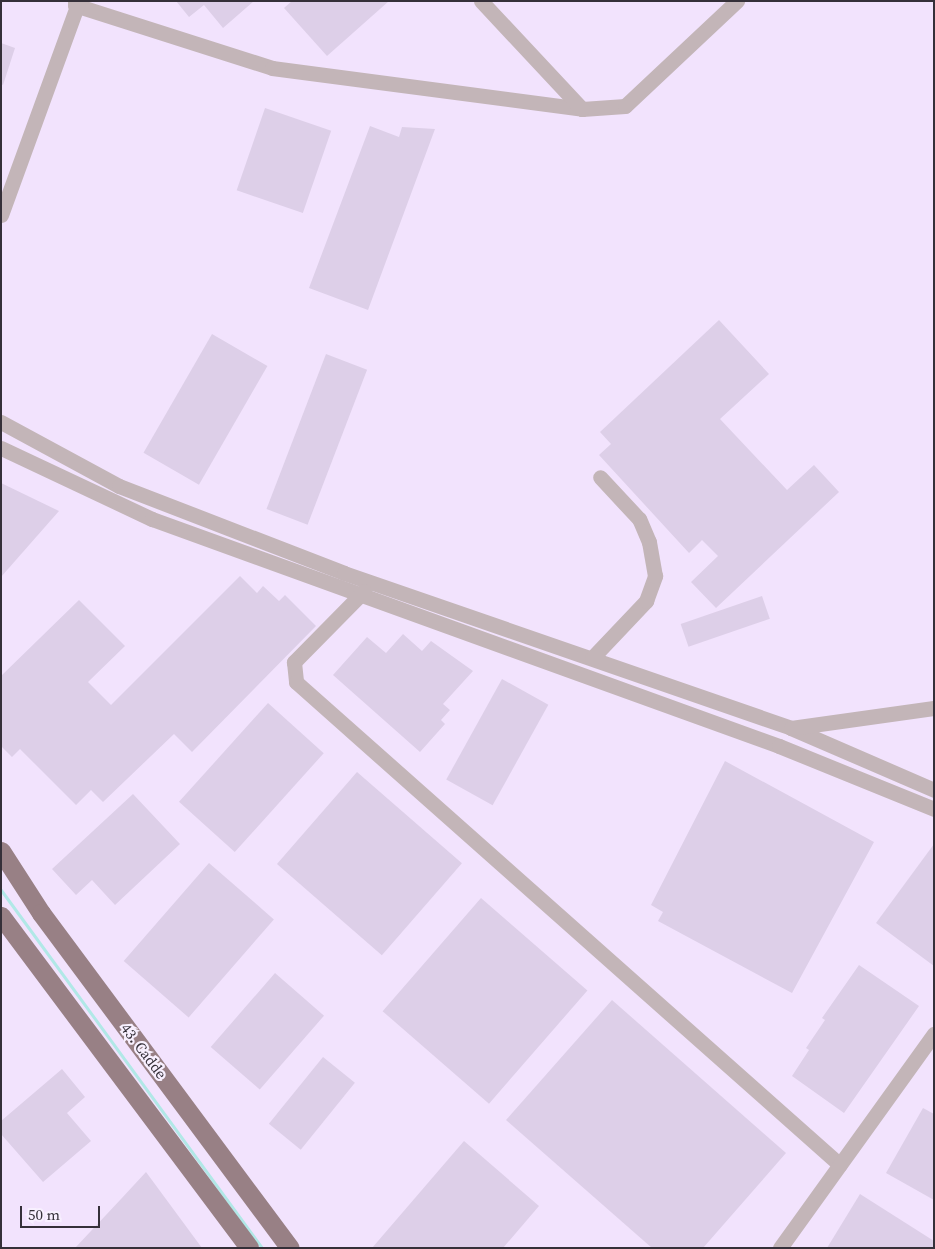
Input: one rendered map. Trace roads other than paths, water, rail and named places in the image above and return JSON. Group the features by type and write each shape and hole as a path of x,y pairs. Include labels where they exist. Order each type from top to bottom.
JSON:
{"main road":[{"name":"43. Cadde","path":"1,851 41,912 290,1248"},
{"path":"1,916 249,1248"}],"street":[{"path":"481,1 582,110"},
{"path":"1,215 76,2 272,68 582,110 625,106 737,1"},
{"path":"1,422 119,486 371,582 791,728 934,790"},
{"path":"1,448 152,519 359,597 779,746 934,809"},
{"path":"592,658 646,601 655,576 653,554 639,519 600,477"},
{"path":"371,582 359,597 294,662 296,682 840,1165"},
{"path":"779,746 791,728 934,708"},
{"path":"780,1248 934,1034"}],"waterway":[{"path":"1,890 262,1248"}]}
